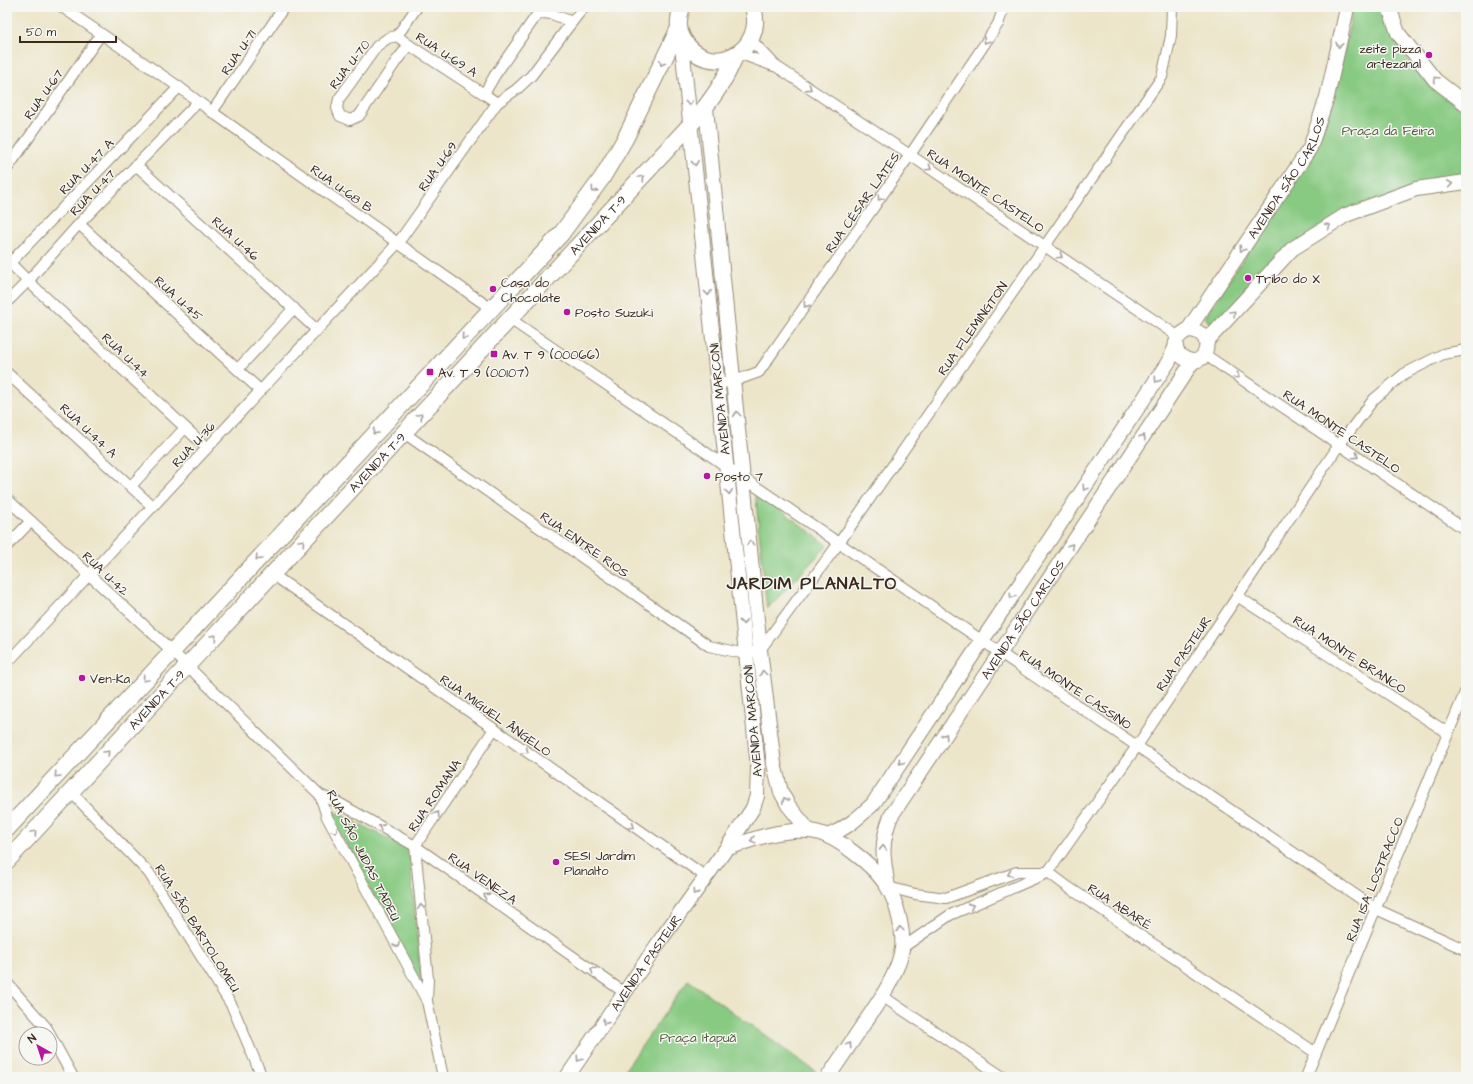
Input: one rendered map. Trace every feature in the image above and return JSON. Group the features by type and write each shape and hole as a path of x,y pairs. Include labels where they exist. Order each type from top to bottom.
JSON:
{"main road":[{"path":"679,18 687,45 694,53 704,58 714,60 725,59 737,54 751,40 756,23 753,7"},
{"name":"AVENIDA SÃO CARLOS","path":"828,836 852,823 873,804 1169,361 1181,338 1310,148 1327,97 1346,13 1346,7"},
{"path":"1389,7 1398,33 1435,80 1466,104"},
{"name":"AVENIDA MARCONI","path":"679,18 758,767 757,796 753,808 726,849"},
{"name":"AVENIDA T-9","path":"7,829 490,308 561,234 602,178 625,140 644,103 679,18"},
{"name":"AVENIDA T-9","path":"7,861 706,108 737,54"},
{"name":"AVENIDA MARCONI","path":"706,108 760,650 774,764 781,792 788,805 809,831"},
{"name":"AVENIDA SÃO CARLOS","path":"902,948 901,930 888,887 883,859 885,832 891,816 1201,352 1292,249 1346,215 1416,189 1466,182"},
{"path":"1199,332 1204,336 1201,352 1185,359 1178,354 1181,338 1199,332"},
{"path":"758,767 774,764"},
{"path":"873,804 891,816"},
{"path":"726,849 747,841 778,833 809,831 828,836 849,849 861,858 888,887"},
{"name":"AVENIDA PASTEUR","path":"567,1077 705,876 726,849"},
{"path":"828,1077 882,996 892,978 902,948"}],"street":[{"name":"RUA U-68 B","path":"62,7 179,87 212,112 490,308"},
{"name":"RUA U-71","path":"212,112 284,7"},
{"path":"397,36 417,7"},
{"name":"RUA U-69","path":"398,243 497,103 517,89 531,76 584,7"},
{"name":"RUA CÉSAR LATES","path":"717,384 734,381 759,372 910,155 998,24 1004,7"},
{"name":"RUA FLEMINGTON","path":"760,650 840,543 1162,77 1171,36 1172,7"},
{"path":"497,103 484,94 495,75 536,16 543,13 552,14 572,22"},
{"name":"RUA U-67","path":"7,169 101,34"},
{"name":"RUA U-70","path":"397,36 388,38 377,46 339,99 337,108 340,116 350,120 359,116 409,45"},
{"name":"RUA U-69 A","path":"397,36 484,94"},
{"name":"RUA MONTE CASTELO","path":"751,40 777,67 1181,338"},
{"name":"RUA MONTE CASTELO","path":"737,54 777,67"},
{"name":"RUA U-47 A","path":"9,261 179,87"},
{"name":"RUA U-47","path":"7,302 79,224 198,102"},
{"name":"RUA U-46","path":"136,165 317,330"},
{"name":"RUA U-45","path":"79,224 261,391"},
{"name":"RUA U-36","path":"7,663 398,243"},
{"name":"RUA U-44","path":"9,261 28,281 207,448"},
{"path":"238,369 294,308"},
{"name":"RUA MONTE CASSINO","path":"510,319 1376,909 1461,948"},
{"name":"RUA PASTEUR","path":"1048,872 1137,746 1339,445 1374,399 1404,374 1443,354 1466,350"},
{"name":"RUA MONTE CASTELO","path":"1201,352 1466,530"},
{"name":"RUA U-44 A","path":"7,373 152,507"},
{"name":"RUA U-36","path":"131,486 186,428"},
{"name":"RUA ENTRE RIOS","path":"404,433 709,646 746,654 760,650"},
{"name":"RUA U-42","path":"7,499 187,666"},
{"path":"7,546 31,521"},
{"name":"RUA MIGUEL ÂNGELO","path":"272,574 705,876"},
{"name":"RUA MONTE BRANCO","path":"1237,596 1448,733"},
{"name":"RUA SÃO JUDAS TADEU","path":"187,666 320,795 327,817 427,1001 443,1077"},
{"name":"RUA ISA LOSTRACCO","path":"1306,1077 1466,690"},
{"name":"RUA ROMANA","path":"427,1001 428,979 415,846 494,729"},
{"name":"RUA SÃO BARTOLOMEU","path":"71,792 149,873 232,1006 262,1077"},
{"name":"RUA VENEZA","path":"320,795 337,802 415,846 625,993"},
{"path":"888,887 915,894 946,898 1017,872 1048,872"},
{"path":"902,948 950,915 1048,872"},
{"name":"RUA ABARÉ","path":"1048,872 1068,887 1316,1053"},
{"path":"946,898 950,915"},
{"path":"7,983 45,1026"},
{"path":"882,996 1003,1077"},
{"path":"58,1049 73,1077"}],"green space":[{"name":"Praça da Feira","path":"1351,7 1383,7 1392,35 1432,88 1466,113 1466,177 1344,211 1216,322 1209,323 1205,317 1313,153 1333,103 1352,13"},
{"path":"755,491 828,545 767,609"},
{"path":"327,808 409,849 422,989"},
{"name":"Praça Itapuã","path":"688,980 816,1072 812,1077 635,1077 625,1070"}],"place":[{"name":"zeite pizza artezanal","path":"1429,55"},
{"name":"Tribo do X","path":"1248,278"},
{"name":"Casa do Chocolate","path":"493,289"},
{"name":"Posto Suzuki","path":"567,312"},
{"name":"Av. T 9 (00066)","path":"494,354"},
{"name":"Av. T 9 (00107)","path":"430,372"},
{"name":"Posto 7","path":"707,476"},
{"name":"Ven-Ka","path":"82,678"},
{"name":"SESI Jardim Planalto","path":"556,862"}],"district":[{"name":"JARDIM PLANALTO","path":"812,583"}]}
